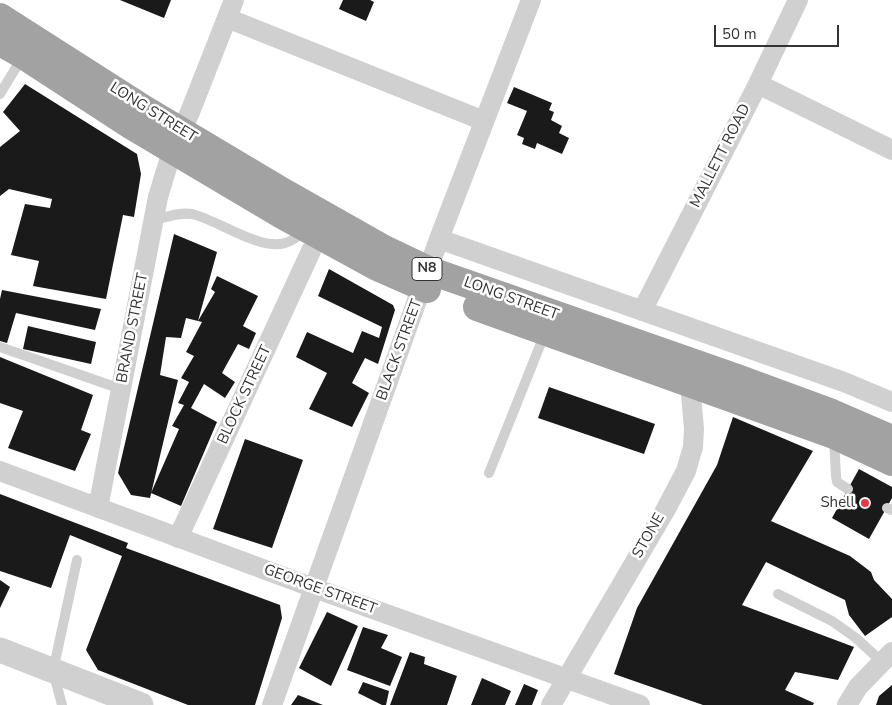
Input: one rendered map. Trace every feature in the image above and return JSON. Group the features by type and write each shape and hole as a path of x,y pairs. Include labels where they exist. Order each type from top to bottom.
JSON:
{"highway":[{"name":"LONG STREET","path":"0,17 273,210 309,240 378,267 425,279 806,403 892,440"},
{"name":"LONG STREET","path":"0,42 132,126 177,141 285,193 384,249 425,279 545,332 834,435 892,462"}],"street":[{"name":"BLACK STREET","path":"272,705 439,239 531,0"},
{"name":"MALLETT ROAD","path":"642,311 758,84 798,0"},
{"path":"231,9 484,121"},
{"name":"BRAND STREET","path":"98,508 158,197 177,141 231,9"},
{"path":"758,84 892,150"},
{"path":"439,239 844,382 892,402"},
{"name":"BLOCK STREET","path":"178,538 309,240"},
{"name":"STONE","path":"551,705 666,509 686,471 694,447 690,383"},
{"name":"GEORGE STREET","path":"0,471 314,588 640,705"},
{"path":"0,650 141,705"},
{"path":"847,705 858,687 887,657"}],"lane":[{"path":"0,94 23,55"},
{"path":"154,220 178,214 190,214 212,220 257,241 276,245 309,240"},
{"path":"489,473 545,332"},
{"path":"0,347 121,390"},
{"path":"834,435 837,482 848,489"},
{"path":"62,705 53,671 78,560"},
{"path":"778,594 832,621 887,657"}],"building":[{"path":"120,0 171,0 164,18"},
{"path":"343,0 370,0 374,2 366,21 339,9"},
{"path":"25,84 137,154 141,174 134,217 123,215 106,299 33,286 39,261 11,255 25,204 50,208 52,199 9,189 0,196 0,147 20,131 3,112"},
{"path":"514,87 552,103 549,110 554,112 551,120 562,126 559,133 569,138 562,154 537,143 535,149 522,144 524,138 517,135 527,111 507,103"},
{"path":"174,234 217,252 198,321 186,318 181,338 166,337 160,375 178,380 150,498 131,495 118,473"},
{"path":"329,269 393,305 395,310 378,364 365,358 352,383 369,393 352,427 309,409 327,373 296,357 307,332 353,353 362,331 379,338 382,327 318,296"},
{"path":"217,276 258,296 243,326 256,333 249,349 238,344 222,373 235,382 225,398 204,384 191,408 217,422 181,506 151,493 179,429 172,426 184,405 178,403 189,382 181,378 194,356 186,352 202,322 198,321 215,292 211,289"},
{"path":"2,290 101,309 95,330 16,313 7,343 0,341 0,299"},
{"path":"28,326 96,342 91,364 23,349"},
{"path":"0,357 93,395 81,430 91,434 75,471 8,448 23,411 0,403"},
{"path":"549,387 655,424 644,454 538,418"},
{"path":"733,417 813,451 771,521 850,556 871,572 874,580 892,599 892,617 865,636 849,615 845,600 766,562 742,605 854,647 838,680 795,672 785,690 814,703 813,705 703,705 614,674 637,608 717,465"},
{"path":"245,439 303,460 272,548 213,529"},
{"path":"859,469 892,487 892,498 869,539 832,518"},
{"path":"0,494 128,543 126,548 280,605 282,618 255,705 188,705 98,670 86,650 122,556 70,535 51,588 0,571"},
{"path":"0,580 10,587 0,608"},
{"path":"327,612 358,626 331,686 299,668"},
{"path":"363,627 388,635 381,648 402,657 390,686 347,670"},
{"path":"410,652 425,657 424,664 457,676 447,705 390,705"},
{"path":"482,678 511,691 505,705 471,705"},
{"path":"363,682 389,691 386,705 382,705 358,693"},
{"path":"524,684 538,690 532,705 515,705"},
{"path":"892,685 892,705 876,705 879,696"},
{"path":"298,695 323,705 291,705"}],"place":[{"name":"Shell","path":"865,503"}]}
